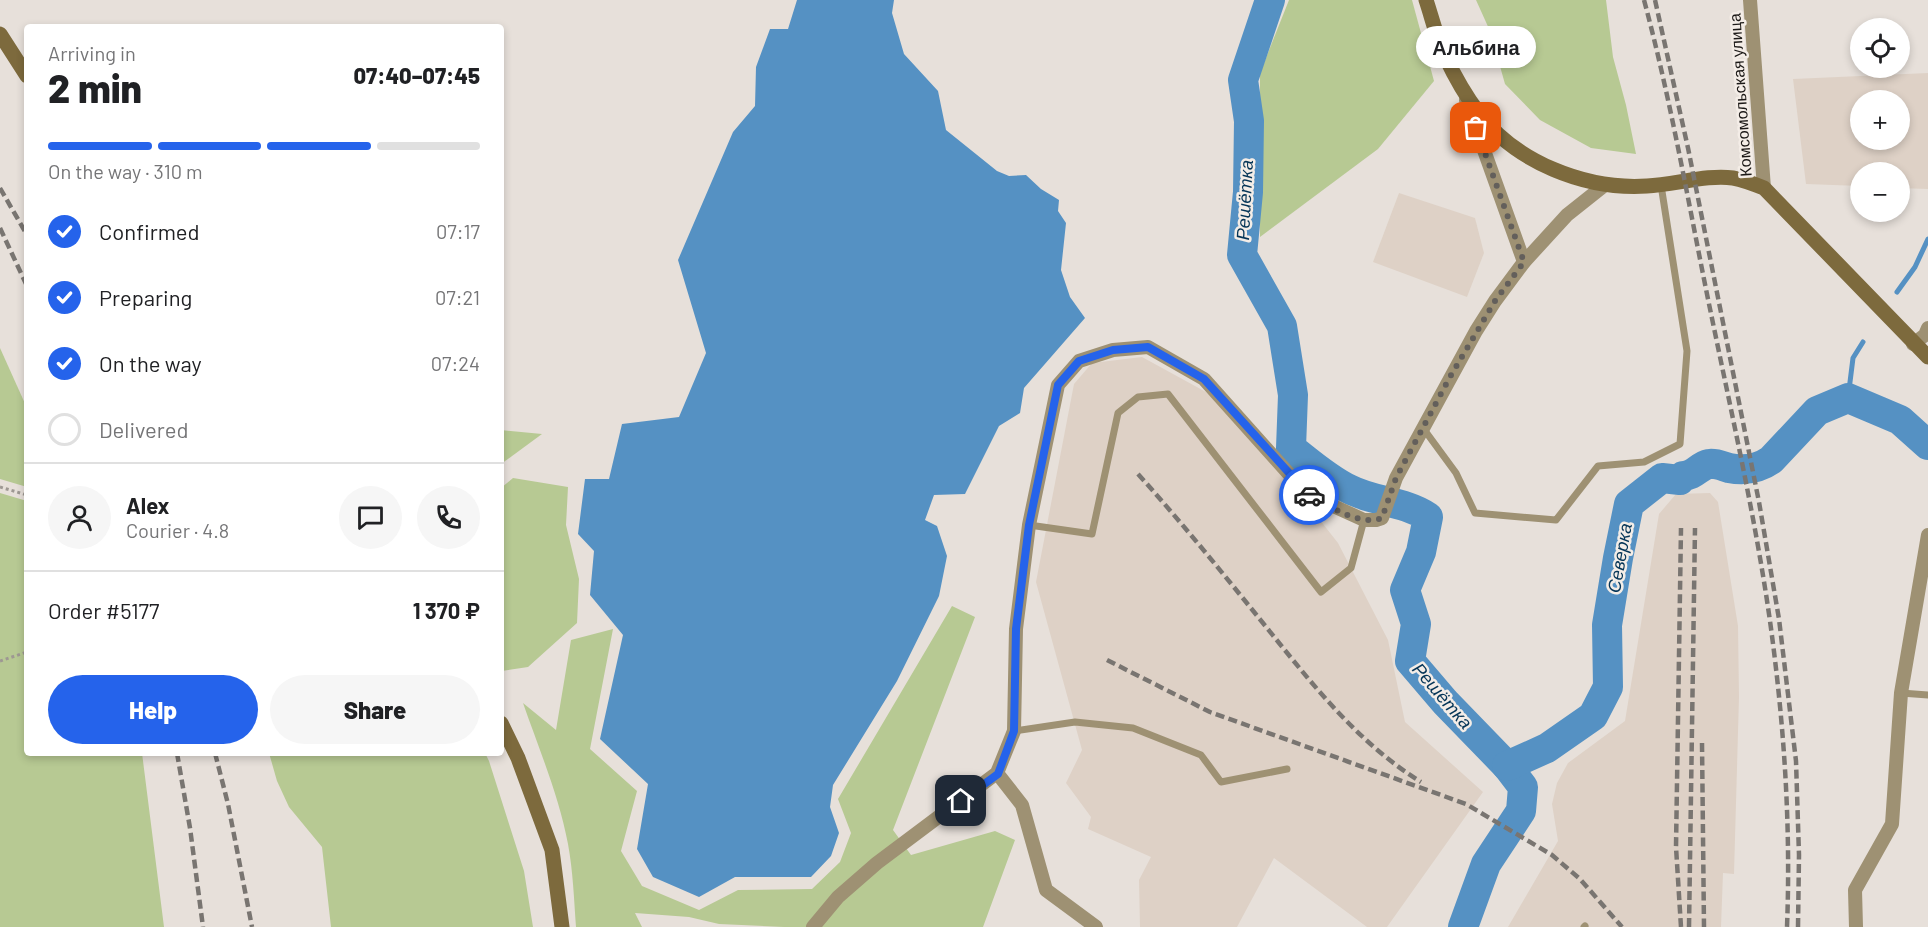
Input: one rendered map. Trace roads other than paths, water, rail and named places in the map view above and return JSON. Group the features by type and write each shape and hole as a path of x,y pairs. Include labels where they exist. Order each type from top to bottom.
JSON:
{"street":[{"path":"1426,0 1444,54 1460,84 1478,112 1515,148 1545,165 1606,184 1625,187 1661,185 1714,177 1732,178 1764,188 1928,357"},
{"name":"Комсомольская улица","path":"1750,0 1764,188"},
{"path":"0,34 24,71"},
{"path":"1460,84 1524,262"},
{"path":"813,927 838,897 877,862 998,774 1014,731 1016,629 1029,525 1058,385 1079,361 1113,350 1148,347 1204,379 1307,494 1364,520 1382,518 1396,478 1476,331 1524,262 1567,215 1606,184"},
{"path":"1913,344 1925,335 1928,328"},
{"path":"1856,927 1855,890 1892,824 1901,693 1928,536"},
{"path":"504,729 518,758 552,850 562,927"},
{"path":"998,774 1022,805 1046,890 1096,927"}],"lane":[{"path":"1423,428 1456,473 1475,513 1556,520 1598,466 1644,462 1680,444 1687,351 1661,185"},
{"path":"1029,525 1092,534 1118,413 1138,397 1168,394 1321,592 1352,568 1364,520"},
{"path":"1901,693 1928,695"},
{"path":"1014,731 1075,723 1133,728 1201,755 1221,783 1287,769"}],"water":[{"path":"797,0 894,0 892,13 904,54 938,91 946,130 997,171 1009,176 1026,175 1041,189 1059,200 1058,211 1066,223 1061,270 1070,297 1085,318 1024,388 1020,413 999,426 965,494 934,495 925,520 937,526 947,556 939,596 897,681 833,785 830,807 839,833 831,856 811,877 735,877 699,897 653,877 637,849 648,784 600,739 623,635 590,595 594,551 578,534 585,479 609,479 622,424 679,417 706,353 678,260 733,132 755,106 756,67 770,29 788,29"}],"waterway":[{"name":"Решётка","path":"1270,0 1243,80 1249,121 1248,192 1242,255 1282,326 1293,395 1291,448 1341,485 1369,497 1409,508 1428,517 1421,552 1405,590 1416,624 1410,661 1445,702 1507,766 1523,787 1521,811 1486,864 1463,927"},
{"path":"1897,292 1915,267 1928,239"},
{"path":"1848,398 1853,358 1863,342"},
{"name":"Северка","path":"1507,766 1547,748 1593,716 1608,687 1607,625 1629,504 1662,478 1680,480 1683,476 1709,464 1740,469 1761,465 1771,460 1817,411 1848,398 1900,420 1928,445"}],"railway":[{"path":"1644,0 1673,123 1744,474 1770,621 1785,774 1788,850 1787,927"},
{"path":"1655,0 1688,148 1759,502 1779,619 1796,761 1799,855 1798,927"},
{"path":"0,188 24,230"},
{"path":"0,228 24,280"},
{"path":"1138,474 1338,712 1377,750 1421,782"},
{"path":"1681,528 1676,847 1681,927"},
{"path":"1689,927 1695,528"},
{"path":"1107,660 1210,712 1466,804 1552,855 1580,879 1622,927"},
{"path":"1702,743 1704,927"},
{"path":"178,756 203,927"},
{"path":"216,756 228,804 252,927"}],"place":[{"name":"Альбина","path":"1476,128"}]}
